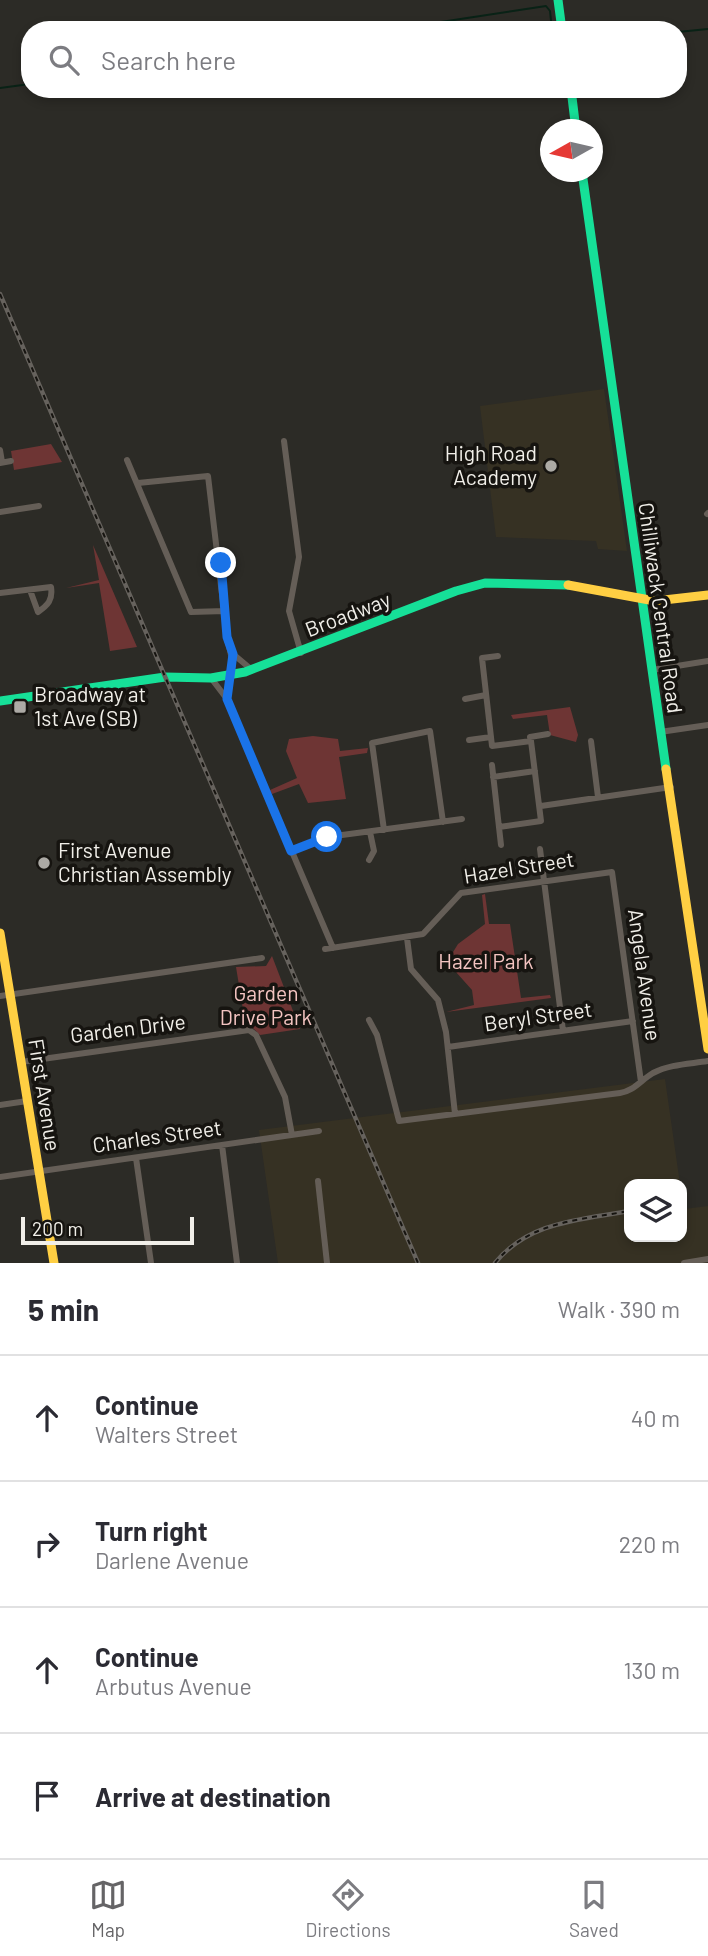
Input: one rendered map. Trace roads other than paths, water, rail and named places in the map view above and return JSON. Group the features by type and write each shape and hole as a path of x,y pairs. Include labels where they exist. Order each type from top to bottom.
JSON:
{"street":[{"path":"558,0 561,21"},
{"path":"571,98 574,119"},
{"name":"Chilliwack Central Road","path":"583,182 660,732 671,787 708,1049"},
{"path":"284,441 299,556 289,611 300,653"},
{"path":"0,450 1,463 11,461"},
{"path":"127,460 191,611 225,611"},
{"path":"138,483 208,476 227,637 233,654 227,699"},
{"path":"0,512 39,506"},
{"path":"621,594 638,578"},
{"name":"Broadway","path":"0,701 175,676 211,678 232,675 300,653 456,591 485,583 545,582 669,601 708,595"},
{"path":"0,593 51,587 52,597 48,606 38,612 30,590"},
{"path":"233,654 252,670"},
{"path":"498,656 482,659 492,746 531,741"},
{"path":"652,670 708,662"},
{"path":"211,678 227,699 333,948"},
{"path":"465,699 486,695"},
{"path":"660,732 708,725"},
{"path":"384,830 372,743 430,731 443,822"},
{"path":"499,827 541,821 530,737 548,734"},
{"path":"469,740 491,737"},
{"path":"591,741 598,797"},
{"path":"492,765 501,845"},
{"path":"493,777 535,771"},
{"path":"541,806 671,787"},
{"path":"291,851 327,837 462,819"},
{"path":"369,860 373,851 370,832"},
{"path":"540,849 563,1031"},
{"name":"Hazel Street","path":"325,949 423,934 461,892 612,872"},
{"name":"Angela Avenue","path":"612,872 641,1082"},
{"name":"First Avenue","path":"0,933 5,996 21,1062 54,1263"},
{"path":"407,938 411,969 438,1000 448,1047 455,1114"},
{"path":"5,996 262,958"},
{"path":"698,974 708,973"},
{"path":"369,1020 377,1035 399,1121 620,1093 630,1091 670,1067 708,1061"},
{"name":"Beryl Street","path":"448,1047 633,1021"},
{"name":"Garden Drive","path":"21,1062 249,1030 256,1035 285,1097 292,1135"},
{"path":"0,1105 27,1101"},
{"name":"Charles Street","path":"0,1177 319,1131"},
{"path":"222,1145 237,1263"},
{"path":"136,1158 151,1263"},
{"path":"318,1181 327,1263"},
{"path":"684,1263 708,1259"}],"waterway":[{"path":"447,21 546,6 550,11 551,21"},
{"path":"687,31 708,29"},
{"path":"0,88 21,85"}],"railway":[{"path":"0,294 418,1263"},
{"path":"495,1263 523,1238 539,1230 574,1220 624,1212"}],"place":[{"name":"High Road Academy","path":"551,466"},
{"name":"Broadway at 1st Ave (SB)","path":"20,707"},
{"name":"First Avenue Christian Assembly","path":"44,863"}],"park label":[{"name":"Hazel Park","path":"486,962"},
{"name":"Garden Drive Park","path":"266,1006"}]}
